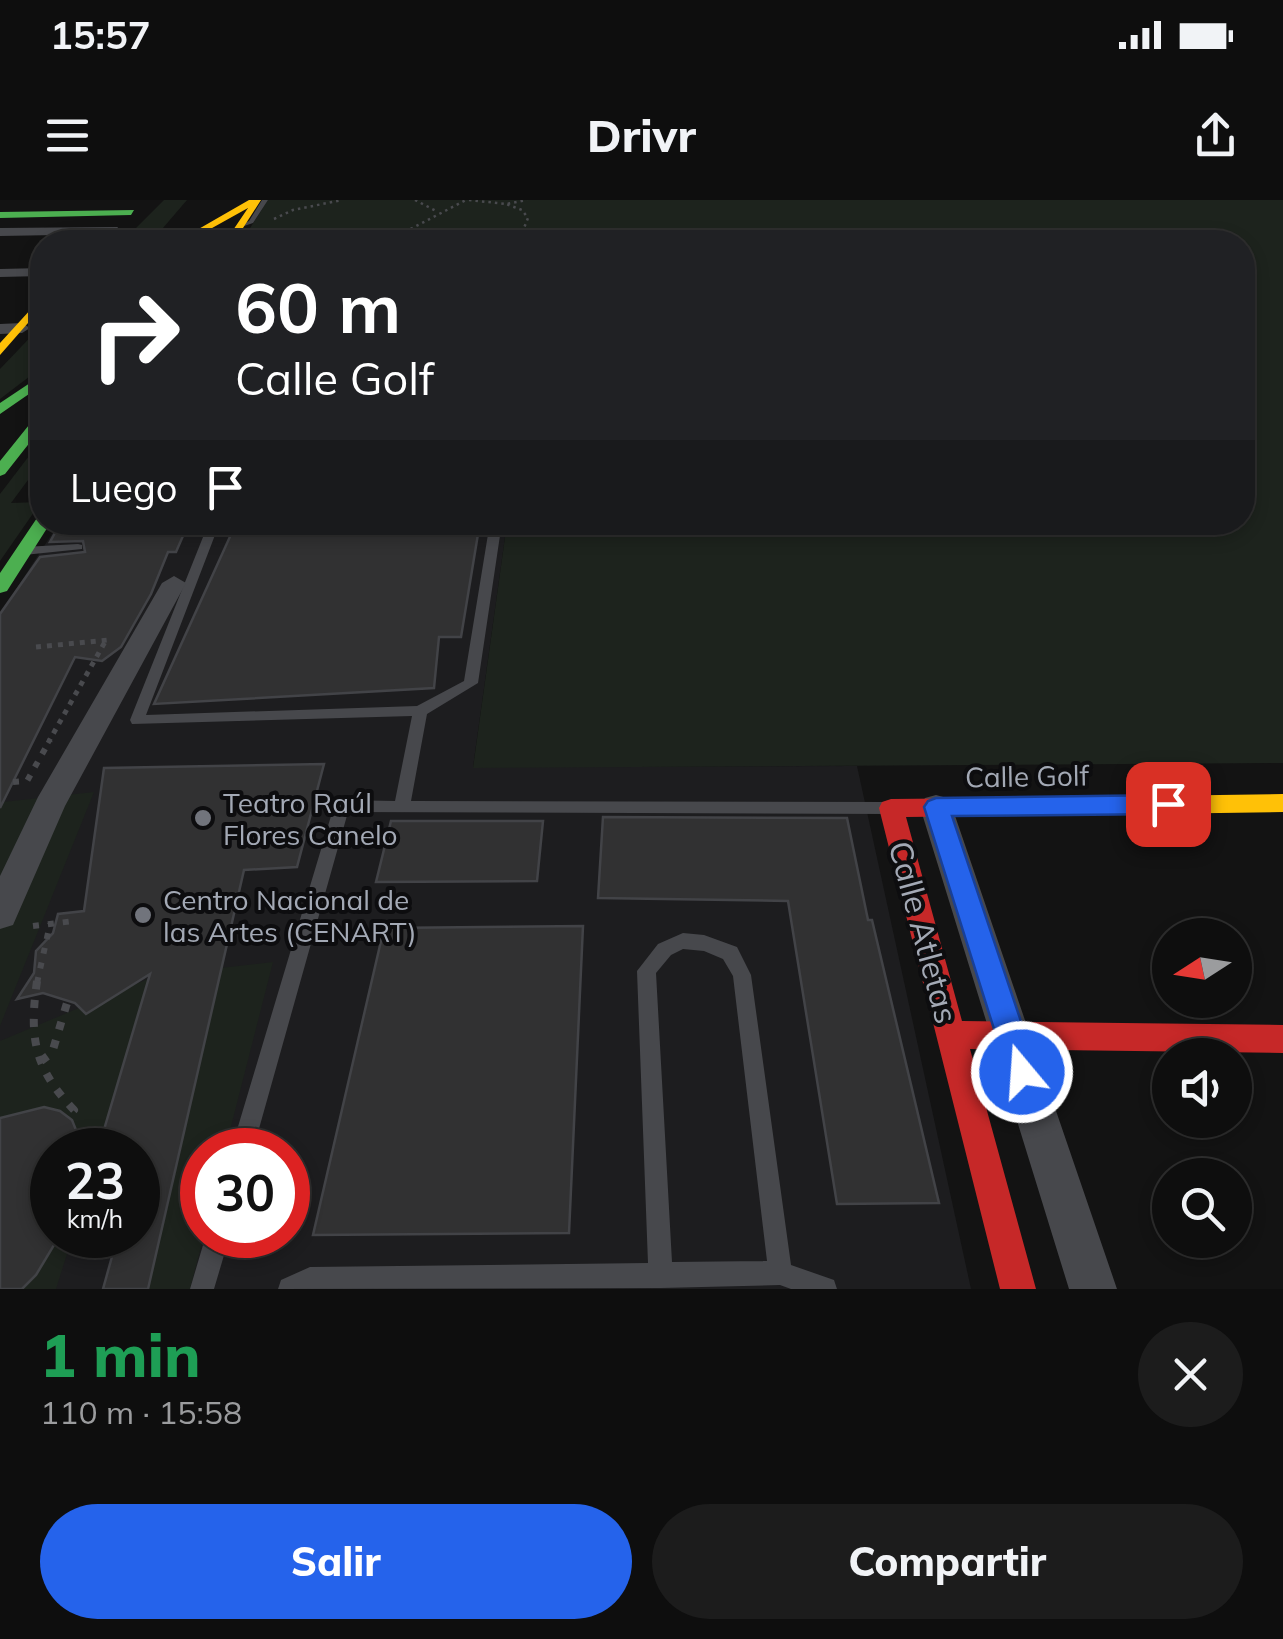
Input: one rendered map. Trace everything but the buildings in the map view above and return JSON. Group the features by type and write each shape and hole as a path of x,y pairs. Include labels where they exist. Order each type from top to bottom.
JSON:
{"main road":[{"path":"120,230 157,200"},
{"path":"190,230 214,200"},
{"path":"203,230 259,200"},
{"path":"238,230 259,200"},
{"path":"117,230 137,206"},
{"path":"0,215 137,206"},
{"path":"171,230 184,214"},
{"path":"6,338 30,313"},
{"path":"6,338 30,322"},
{"path":"0,410 30,389"},
{"path":"0,433 30,396"},
{"path":"0,472 30,433"},
{"path":"0,587 34,535"},
{"name":"Calle Golf","path":"891,808 1283,803"},
{"name":"Calle Atletas","path":"891,808 1018,1289"},
{"path":"951,1035 1283,1039"}],"street":[{"path":"0,232 30,234"},
{"path":"0,273 30,272"},
{"path":"0,914 48,806 174,583"},
{"name":"Calle Atletas","path":"936,807 1093,1289"}],"lane":[{"path":"209,535 136,720 420,711 471,683 494,535"},
{"path":"24,551 78,547"},
{"path":"402,806 420,711"},
{"path":"248,1128 342,806 891,808"},
{"path":"661,1276 646,971 660,949 680,940 708,944 730,953 742,975 780,1273"},
{"path":"202,1289 211,1258"},
{"path":"290,1289 310,1279 780,1273 826,1289"}],"path":[{"path":"263,230 292,210 342,200"},
{"path":"415,200 438,212"},
{"path":"408,230 467,200 506,204 522,210 528,218 521,230"},
{"path":"506,204 527,200"},
{"path":"36,647 144,636"},
{"path":"13,782 27,780 106,640"},
{"path":"33,926 74,921"},
{"path":"50,924 38,976 32,1033 48,1082 74,1110 67,1117"},
{"path":"41,1061 52,1053 67,1003"}],"shaded area":[{"path":"164,200 187,200 161,230 134,230"},
{"path":"268,200 1283,200 1283,763 473,768 505,535 1255,535 1255,230 249,230"},
{"path":"30,338 30,376 0,399 0,369"},
{"path":"30,455 30,477 11,503 30,502 30,518 0,561 0,494"},
{"path":"51,535 505,535 473,767 857,766 971,1289 0,1289 0,614"},
{"path":"94,792 0,1026 0,808 3,802"},
{"path":"273,962 231,1128 185,1128 221,968"},
{"path":"148,979 104,1128 30,1128 30,1258 66,1258 56,1289 0,1289 0,1041"},
{"path":"180,1148 180,1258 198,1258 190,1289 148,1289 155,1258 160,1258 160,1236"}],"traffic: fast":[{"path":"0,215 131,212"},
{"path":"0,410 30,388"},
{"path":"0,471 30,433"},
{"path":"0,587 34,535"}],"traffic: slow":[{"path":"202,230 255,200"},
{"path":"238,230 257,200"},
{"path":"0,351 30,315"},
{"path":"1078,806 1283,803"}],"traffic: jam":[{"path":"1018,1289 891,808 1078,806"},
{"path":"951,1035 1283,1039"}],"place":[{"name":"Teatro Raúl Flores Canelo","path":"203,818"},
{"name":"Centro Nacional de las Artes (CENART)","path":"143,915"}],"route":[{"path":"1022,1072 936,807 1168,804"}]}
